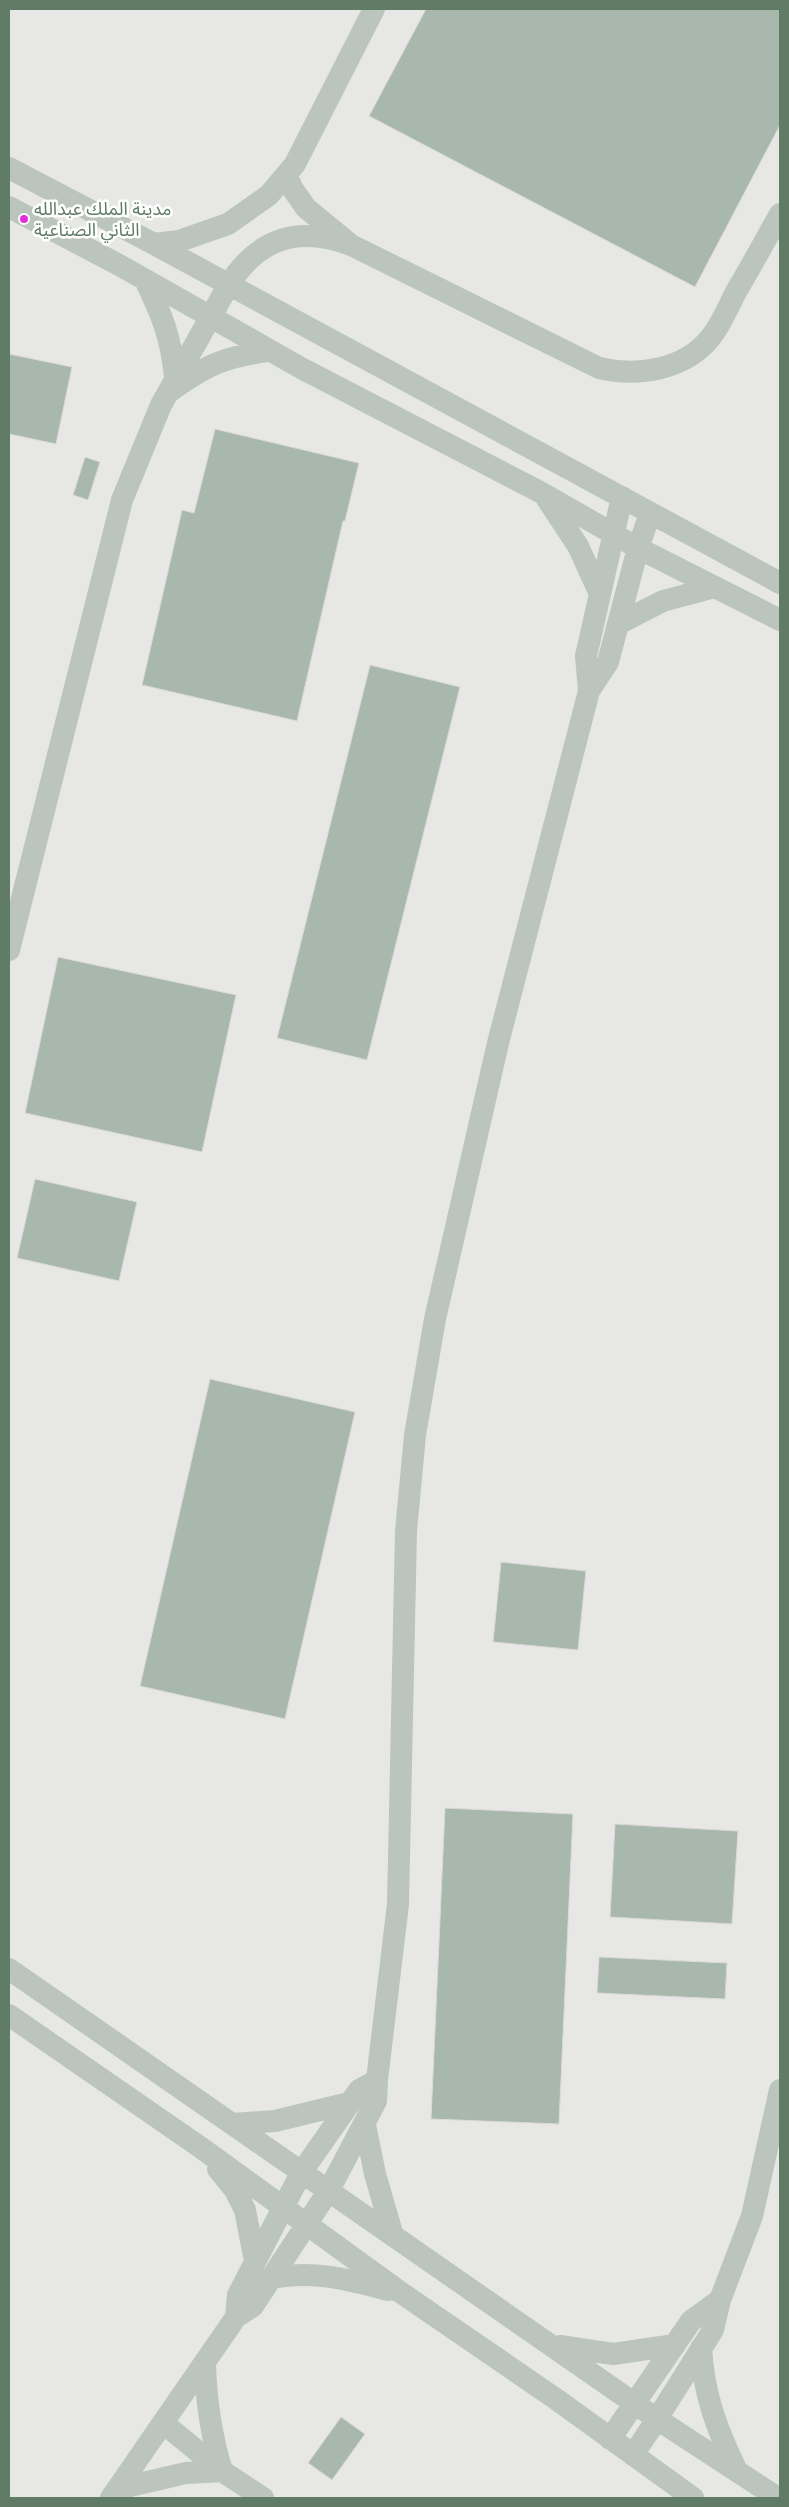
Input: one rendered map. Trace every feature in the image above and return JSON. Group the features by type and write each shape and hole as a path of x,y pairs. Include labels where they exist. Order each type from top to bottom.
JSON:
{"street":[{"path":"154,244 180,241 228,224 250,211 270,195 287,176 374,9"},
{"path":"9,168 154,244 228,286 780,583"},
{"path":"287,176 292,188 306,208 351,245"},
{"path":"9,207 145,280 269,351 542,493 638,548 780,620"},
{"path":"9,950 122,500 140,452 171,386 239,268 254,254 291,236 311,234 332,238 351,245 599,368 614,371 643,372 665,367 687,357 711,337 780,214"},
{"path":"145,280 162,315 170,338 171,386"},
{"path":"171,386 225,358 269,351"},
{"path":"542,493 578,546 599,592"},
{"path":"589,691 586,656 612,532 622,497"},
{"path":"114,2494 236,2317 254,2306 329,2190 365,2125 376,2100 398,1904 406,1531 415,1435 435,1319 496,1052 589,691 608,662 638,548 650,514"},
{"path":"618,624 663,601 715,587"},
{"path":"9,1969 657,2420 736,2469 778,2498"},
{"path":"9,2015 200,2148 400,2292 693,2498"},
{"path":"236,2317 238,2295 301,2173 359,2090 377,2080"},
{"path":"632,2455 657,2420 713,2330 720,2300 752,2216 780,2090"},
{"path":"232,2124 275,2121 349,2104"},
{"path":"365,2125 375,2174 393,2236"},
{"path":"200,2148 235,2190 245,2210 255,2261"},
{"path":"271,2278 296,2274 334,2276 400,2292"},
{"path":"610,2439 691,2320 720,2300"},
{"path":"549,2344 590,2352 614,2354 675,2345"},
{"path":"701,2348 706,2391 711,2413 736,2469"},
{"path":"205,2363 207,2408 212,2436 222,2471"},
{"path":"163,2423 222,2471 263,2498"},
{"path":"114,2494 178,2475 222,2471"}],"shaded area":[{"path":"9,9 780,9 780,2498 9,2498"}],"building":[{"path":"426,9 780,9 780,125 695,287 369,116"},
{"path":"9,354 72,367 56,444 9,434"},
{"path":"215,429 359,463 345,521 343,521 297,721 142,685 182,510 194,513"},
{"path":"85,457 100,462 88,500 73,495"},
{"path":"370,665 460,687 367,1060 277,1038"},
{"path":"58,957 236,995 202,1152 25,1113"},
{"path":"35,1179 137,1202 119,1281 17,1258"},
{"path":"210,1379 355,1412 285,1719 140,1686"},
{"path":"501,1562 586,1571 578,1650 493,1642"},
{"path":"445,1808 573,1814 559,2124 431,2119"},
{"path":"615,1824 738,1831 732,1924 610,1917"},
{"path":"599,1957 727,1963 725,1999 597,1993"},
{"path":"341,2417 365,2434 332,2480 308,2463"}],"place":[{"name":"مدينة الملك عبدالله الثاني الصناعية","path":"24,219"}]}
